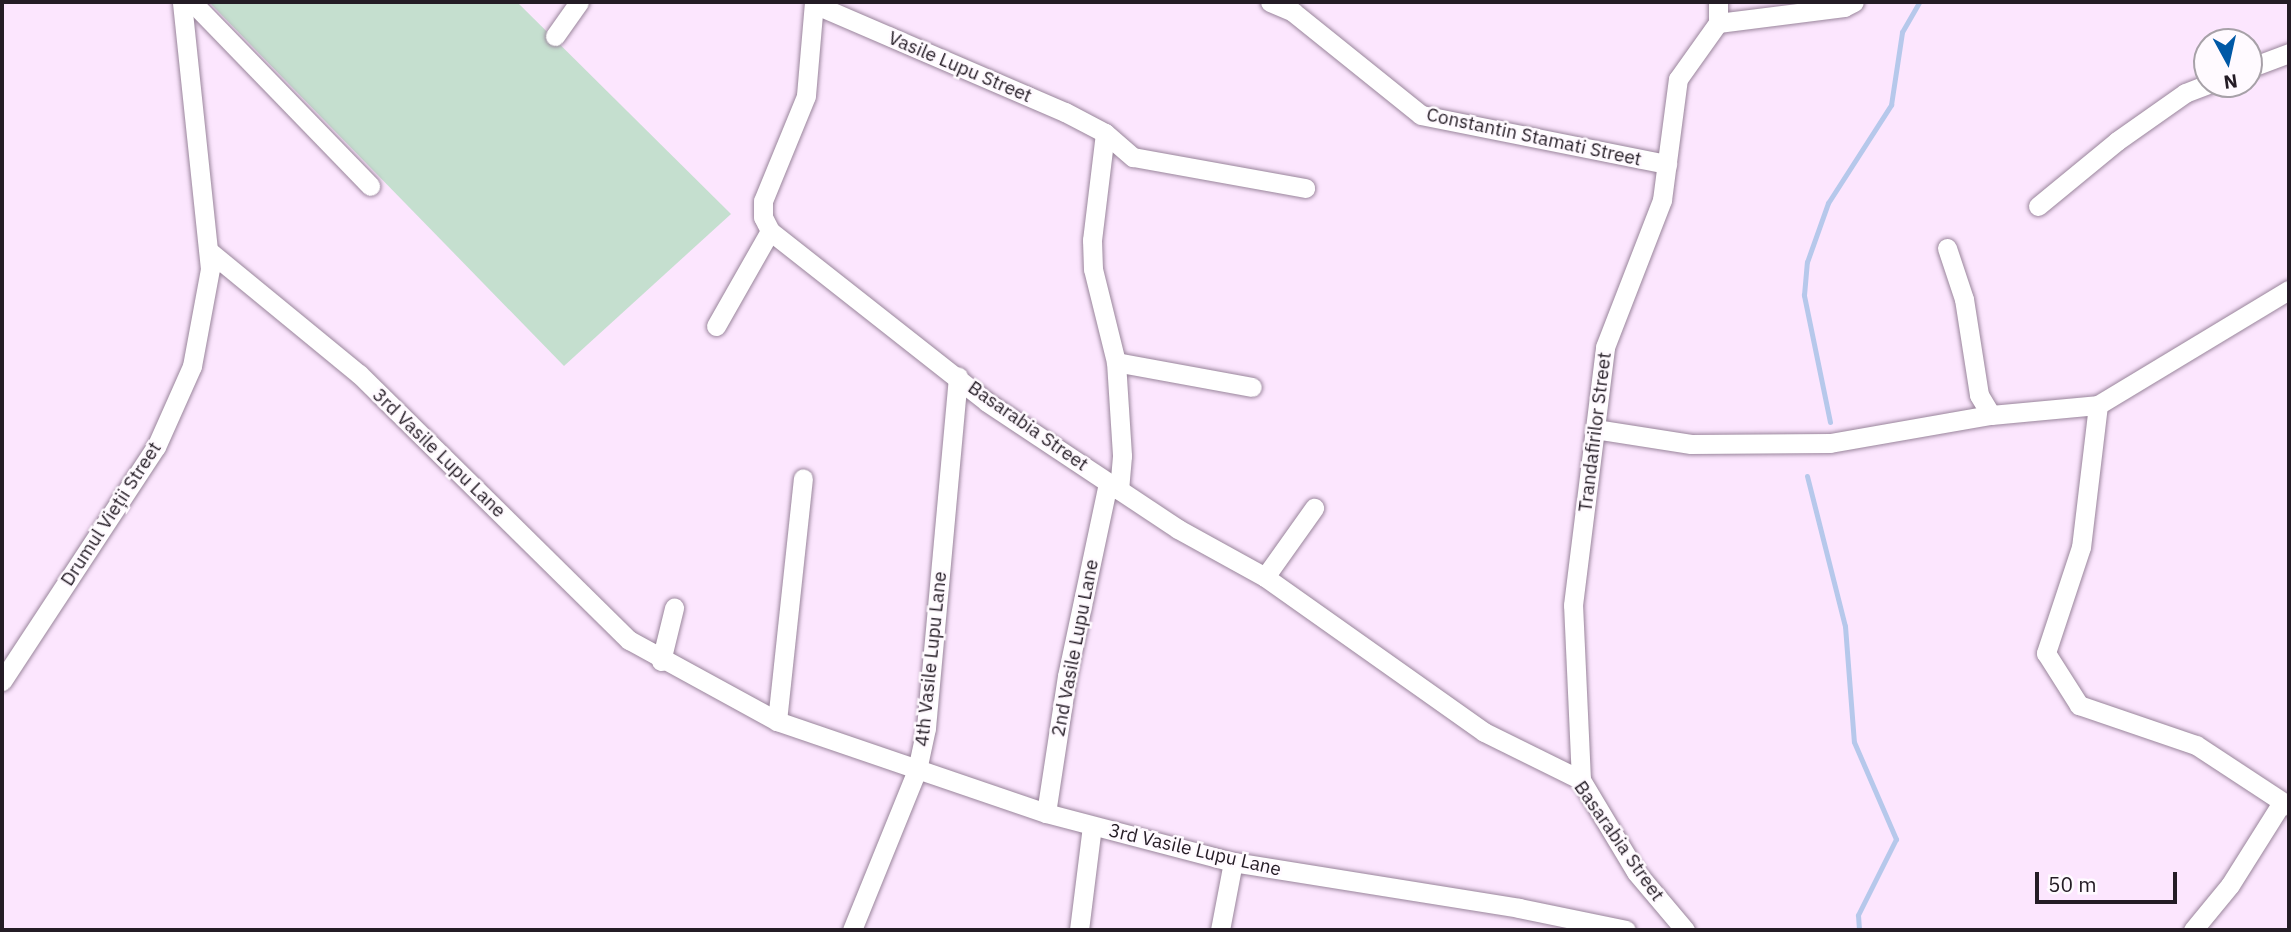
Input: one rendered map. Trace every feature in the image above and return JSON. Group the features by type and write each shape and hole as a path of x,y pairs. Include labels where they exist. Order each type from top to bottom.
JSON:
{"street":[{"name":"Drumul Vieții Street","path":"2,681 156,447 192,366 210,270 182,2"},
{"path":"192,2 370,187"},
{"path":"555,36 579,2"},
{"name":"Constantin Stamati Street","path":"1270,2 1293,12 1421,115 1667,164"},
{"path":"1718,2 1718,23 1844,7 1854,2"},
{"path":"716,326 770,231 763,217 762,201 806,96 814,3"},
{"name":"Vasile Lupu Street","path":"814,3 1105,134 1133,157 1305,188"},
{"name":"Trandafirilor Street","path":"1581,780 1573,606 1605,347 1661,200 1678,79 1718,23"},
{"path":"2263,63 2289,53"},
{"path":"2038,206 2117,141 2193,90"},
{"path":"1105,134 1092,240 1093,270 1116,362 1122,456 1113,486"},
{"name":"Basarabia Street","path":"770,231 958,376 987,402 1113,486 1265,577 1484,732 1581,780 1636,872 1685,930"},
{"path":"1948,248 1964,299 1979,395 1991,415"},
{"name":"3rd Vasile Lupu Lane","path":"209,251 359,374 629,640 661,661 777,721 1046,813 1233,862 1519,908 1626,930"},
{"path":"1595,429 1691,444 1830,443 1991,415 2098,405 2289,290"},
{"path":"1116,362 1252,387"},
{"name":"4th Vasile Lupu Lane","path":"852,930 917,770 926,728 958,376"},
{"path":"2098,405 2081,547 2046,653 2079,705 2196,745 2285,805 2230,886 2193,930"},
{"path":"777,721 803,478"},
{"name":"2nd Vasile Lupu Lane","path":"1046,813 1067,676 1113,486"},
{"path":"1265,577 1314,508"},
{"path":"661,661 674,608"},
{"path":"1079,930 1092,826"},
{"path":"1220,930 1233,862"}],"green space":[{"path":"209,2 517,2 731,214 564,366"}],"waterway":[{"path":"1830,422 1804,295 1807,262 1828,203 1891,105 1902,32 1919,2"},
{"path":"1807,476 1845,626 1854,742 1896,839 1858,915 1859,930"}]}
